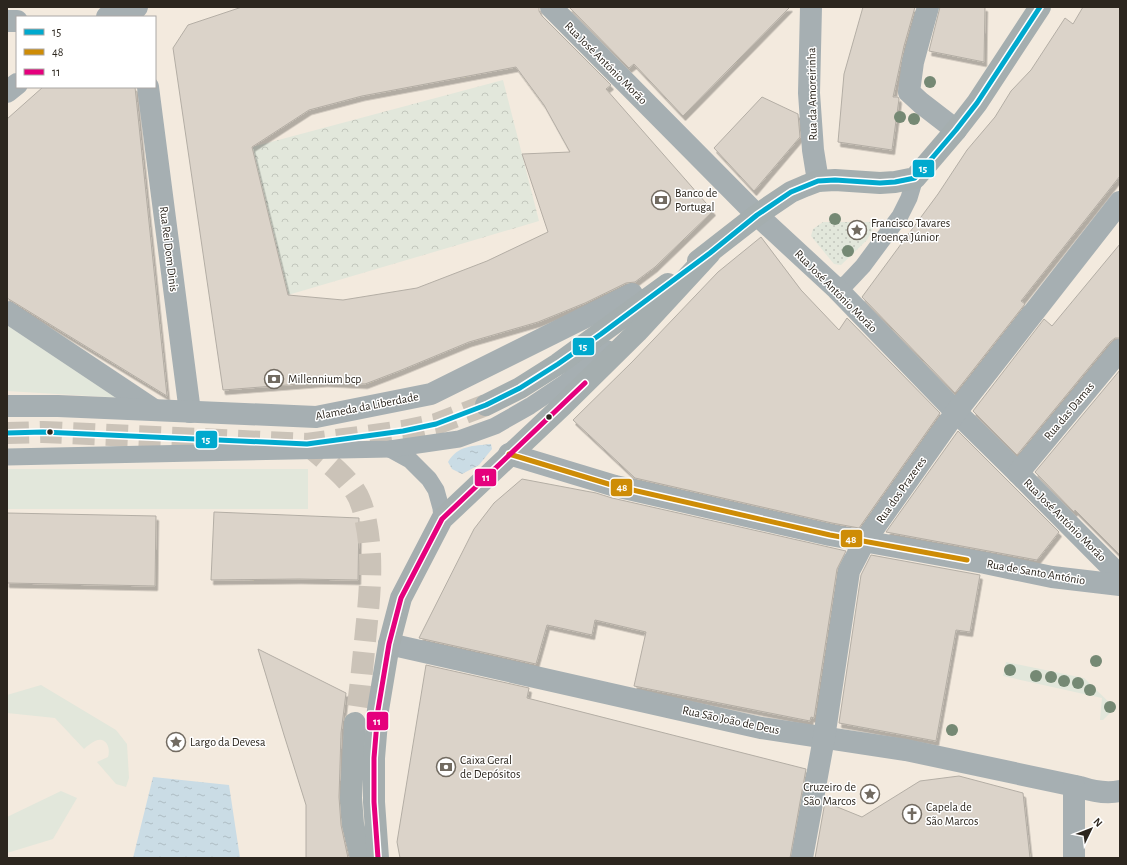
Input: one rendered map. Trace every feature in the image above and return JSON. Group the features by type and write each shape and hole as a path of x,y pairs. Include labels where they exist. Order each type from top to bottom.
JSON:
{"main road":[{"path":"486,405 520,388 558,364 661,290 757,215 790,192 818,181 835,180 880,183 914,178 956,130 981,96 1040,7"},
{"path":"378,858 374,802 374,758 378,710 389,644 401,598 442,519 509,454 563,405 637,332 710,253"},
{"path":"355,723 350,798 353,824 361,858"}],"street":[{"path":"111,16 137,7"},
{"name":"Rua José António Morão","path":"551,7 757,215 837,289 956,412 1120,576"},
{"name":"Rua da Amoreirinha","path":"811,7 809,93 813,150 818,181"},
{"path":"928,7 913,62 910,92 921,103 956,130"},
{"path":"7,92 16,85"},
{"name":"Rua Rei Dom Dinis","path":"148,88 190,412"},
{"name":"Rua dos Prazeres","path":"802,858 824,738 849,571 864,542 956,412 1120,202"},
{"name":"Alameda da Liberdade","path":"7,406 58,406 316,417 432,394 632,294"},
{"path":"7,312 154,410"},
{"name":"Rua das Damas","path":"1018,473 1120,350"},
{"name":"Rua de Santo António","path":"509,454 615,486 864,542 985,563 1052,577 1120,585"},
{"name":"Rua São João de Deus","path":"389,644 761,728 906,750 1080,787 1092,791 1120,792"},
{"path":"1074,786 1074,858"}],"lane":[{"path":"837,289 847,283 864,266 900,216 909,198 914,178"},
{"path":"7,457 390,449 459,439 494,426 530,406 566,382 619,340 638,322 661,290"},
{"path":"390,449 410,460 429,480 436,490 441,508 442,519"}],"green space":[{"path":"503,80 539,221 288,295 252,147"},
{"path":"823,222 869,222 875,225 867,240 841,265 834,264 811,236 813,229"},
{"path":"7,323 123,398 7,391"},
{"path":"7,469 308,469 308,509 7,509"},
{"path":"1006,662 1084,678 1115,708 1103,720 1100,720 1102,698 1003,676"},
{"path":"41,685 116,730 127,744 129,778 126,787 116,784 97,762 108,757 109,750 105,741 95,741 84,749 55,718 7,713 7,695"},
{"path":"61,791 77,798 53,839 7,853 7,817"}],"water":[{"path":"491,444 492,449 479,465 462,474 452,469 448,462 456,452 461,449"},
{"path":"153,777 229,785 240,858 133,858"}],"building":[{"path":"242,7 539,7 539,11 542,16 611,85 606,89 713,211 655,267 635,282 626,283 585,303 538,322 469,342 365,384 325,382 223,390 173,48 188,25","holes":["516,67 544,105 570,152 522,154 548,232 487,261 417,288 343,300 288,295 252,147 309,110 362,96"]},
{"path":"569,7 790,7 683,116 634,64 629,68"},
{"path":"863,7 915,7 904,46 893,97 898,97 899,99 892,150 838,142 844,74"},
{"path":"940,7 985,7 984,62 929,51"},
{"path":"1083,7 1120,7 1120,176 1021,301 1025,304 955,393 862,297 938,194 967,150 995,117 1011,91 1031,70 1065,18 1073,24"},
{"path":"42,88 135,88 167,396 7,298 7,119"},
{"path":"762,97 798,114 800,137 754,191 714,148"},
{"path":"761,237 801,290 839,330 847,318 940,413 859,528 635,478 573,420 632,362 718,272"},
{"path":"1120,244 1120,338 1115,338 1110,342 1017,455 973,411 1044,319 1052,326"},
{"path":"1120,370 1120,555 1075,510 1074,512 1035,472"},
{"path":"958,431 1059,532 1037,560 886,532"},
{"path":"522,479 596,493 612,498 846,551 837,569 814,718 811,717 810,721 634,686 646,632 595,620 592,635 547,625 536,664 419,638 474,529 494,503"},
{"path":"214,512 359,518 358,580 211,580"},
{"path":"7,513 156,516 155,586 7,583"},
{"path":"871,555 980,575 970,632 956,630 936,741 839,723 861,575"},
{"path":"258,649 346,693 341,733 339,797 341,825 348,858 306,858 306,805"},
{"path":"426,665 529,688 527,698 806,769 790,858 400,858 397,842"},
{"path":"959,776 1023,793 1030,858 815,858 825,802 862,817 920,781"}],"tunnel":[{"path":"7,433 43,432 307,444 403,431 436,424 486,405"},
{"path":"307,444 350,484 359,498 366,522 370,552 370,582 361,682 355,723"}],"transit line":[{"name":"15","path":"7,433 43,432 307,444 403,431 436,424 486,405 520,388 601,334 710,253 757,215 791,192 818,181 835,180 880,183 915,178 977,103 1040,7"},
{"name":"11","path":"378,858 374,802 374,758 378,710 389,644 401,598 442,519 585,383"},
{"name":"48","path":"509,454 615,486 830,535 967,560"}],"place":[{"name":"Banco de Portugal","path":"661,200"},
{"name":"Francisco Tavares Proença Júnior","path":"857,230"},
{"name":"Millennium bcp","path":"274,379"},
{"name":"Largo da Devesa","path":"176,742"},
{"name":"Caixa Geral de Depósitos","path":"446,767"},
{"name":"Cruzeiro de São Marcos","path":"870,794"},
{"name":"Capela de São Marcos","path":"912,814"}]}
